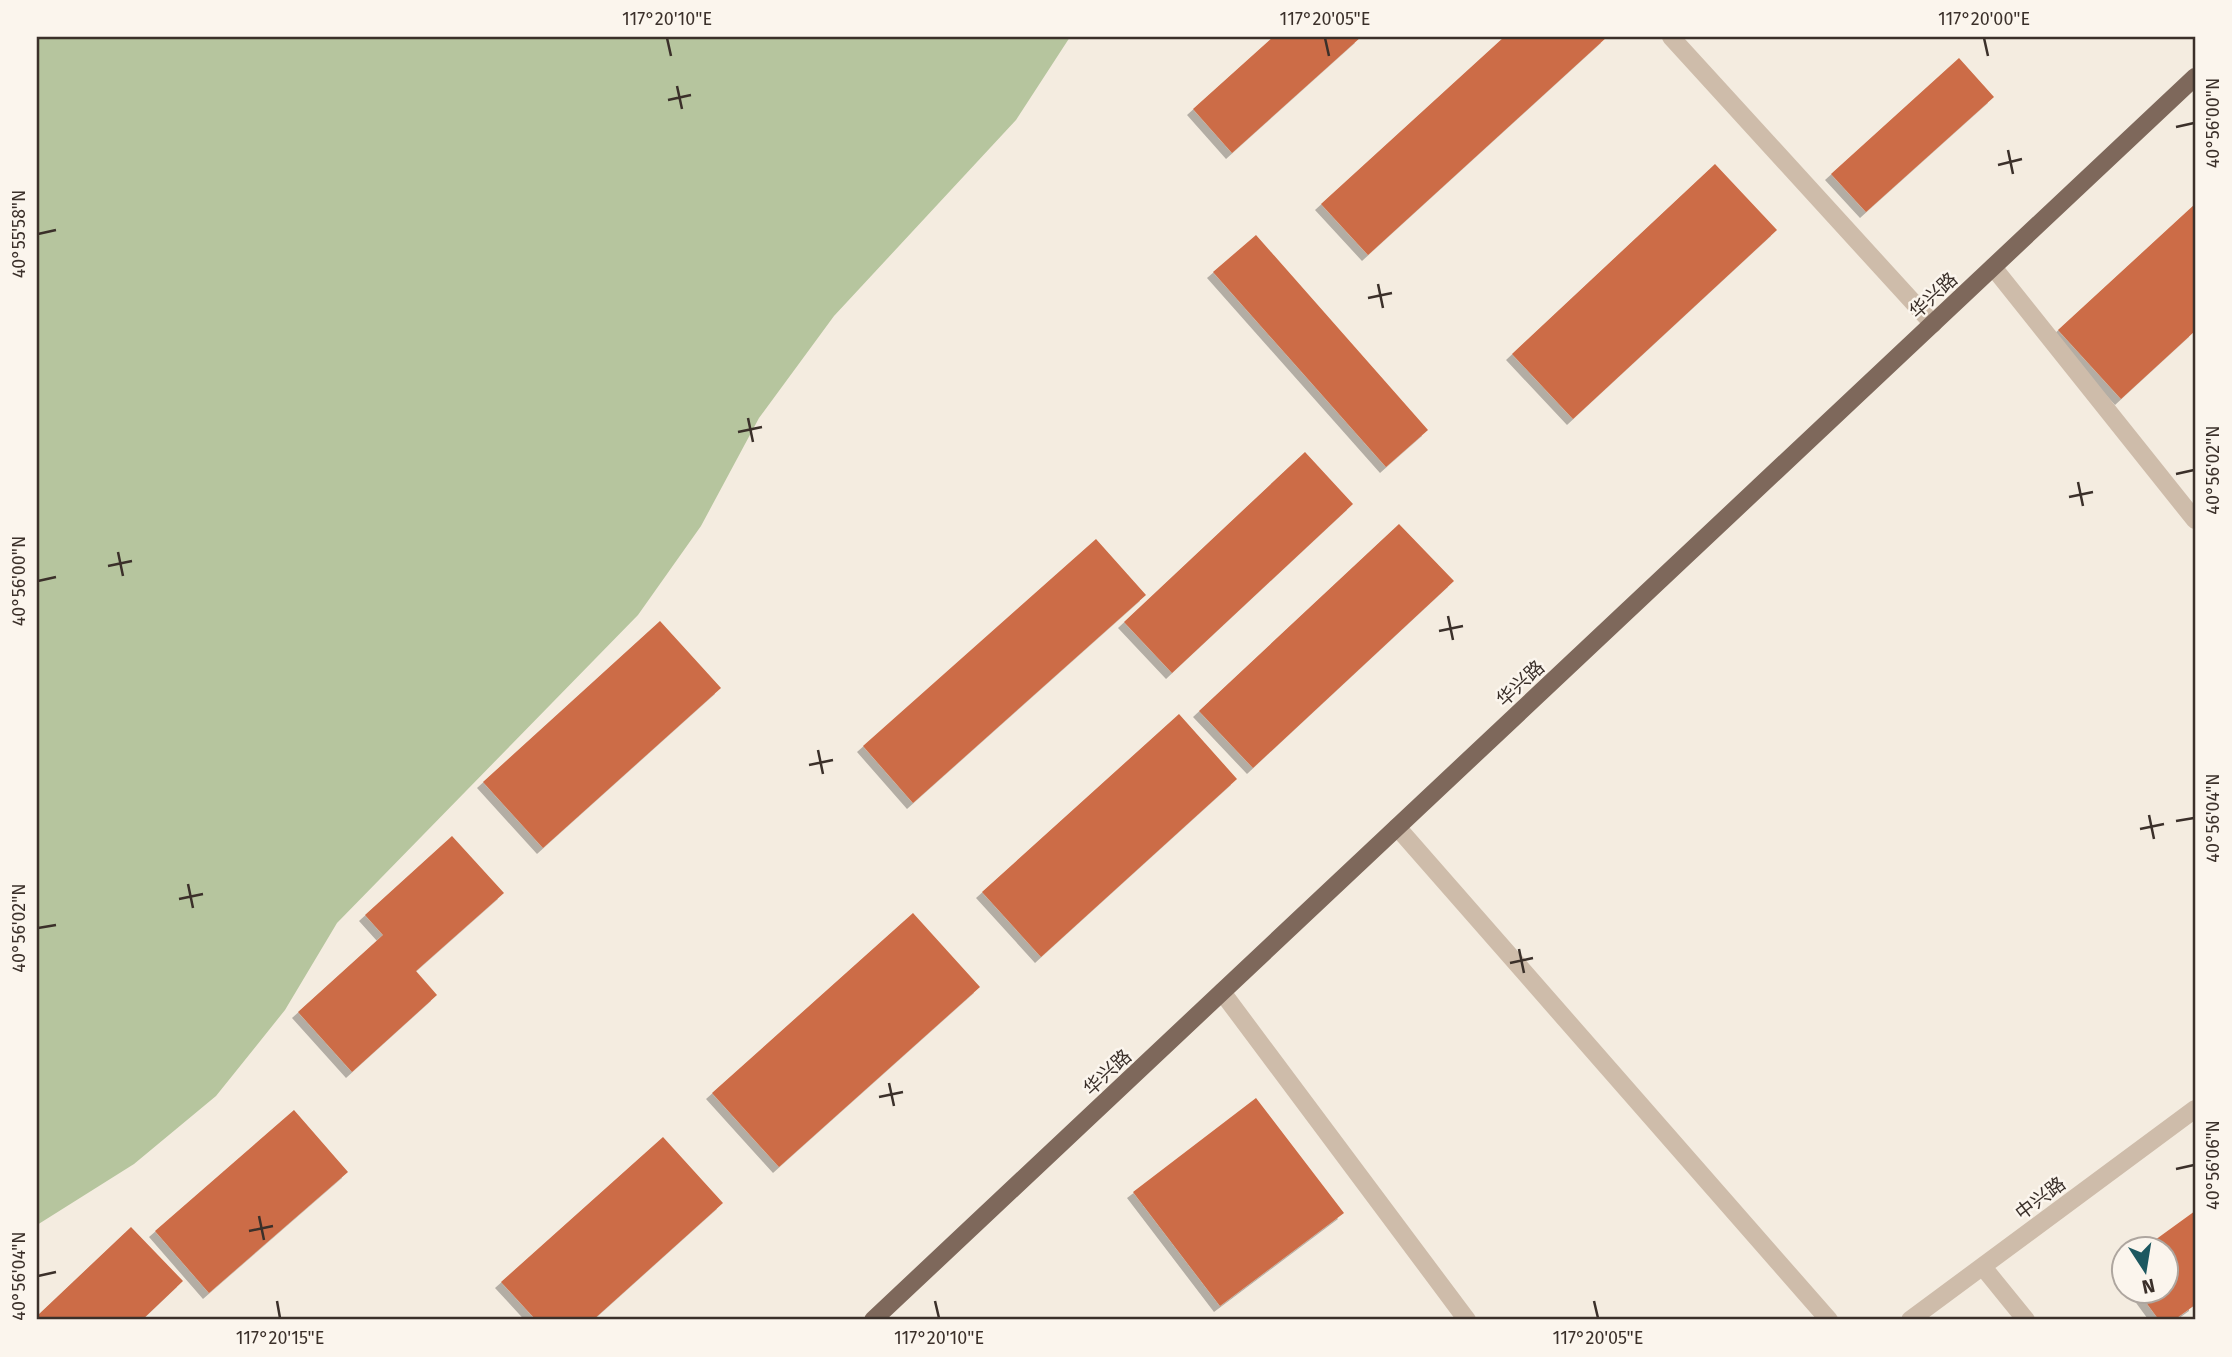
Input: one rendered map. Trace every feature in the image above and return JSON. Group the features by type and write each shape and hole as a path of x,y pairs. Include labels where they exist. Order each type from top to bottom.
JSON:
{"main road":[{"name":"华兴路","path":"873,1320 2195,77"}],"street":[{"path":"1671,37 1933,324"},
{"path":"1993,267 2195,520"},
{"path":"1397,827 1829,1320"},
{"path":"1222,992 1467,1320"},
{"name":"中兴路","path":"1910,1320 2195,1110"},
{"path":"1983,1267 2026,1320"}],"green space":[{"path":"37,37 1070,37 1016,120 834,316 759,418 701,526 638,615 337,923 285,1010 216,1096 134,1164 37,1225"}],"building":[{"path":"1273,37 1361,37 1232,153 1193,109"},
{"path":"1504,37 1607,37 1368,255 1321,204"},
{"path":"1959,58 1994,97 1866,212 1831,174"},
{"path":"1715,164 1777,230 1573,419 1512,354"},
{"path":"2195,204 2195,331 2121,399 2058,330"},
{"path":"1256,235 1428,430 1386,467 1213,272"},
{"path":"1305,452 1353,504 1172,673 1124,622"},
{"path":"1399,524 1454,581 1253,768 1199,711"},
{"path":"1096,539 1146,595 913,803 863,746"},
{"path":"660,621 721,688 543,848 483,782"},
{"path":"1179,714 1237,779 1041,957 982,892"},
{"path":"452,836 504,893 416,971 437,995 352,1072 298,1012 383,935 365,915"},
{"path":"913,913 980,987 779,1167 712,1093"},
{"path":"1256,1098 1344,1213 1220,1306 1133,1192"},
{"path":"294,1110 348,1172 209,1293 155,1231"},
{"path":"663,1137 723,1203 593,1320 536,1320 501,1282"},
{"path":"2195,1211 2195,1305 2174,1320 2159,1320 2147,1304 2180,1304 2180,1234 2163,1234"},
{"path":"131,1227 183,1281 142,1320 37,1320 37,1316"}]}
